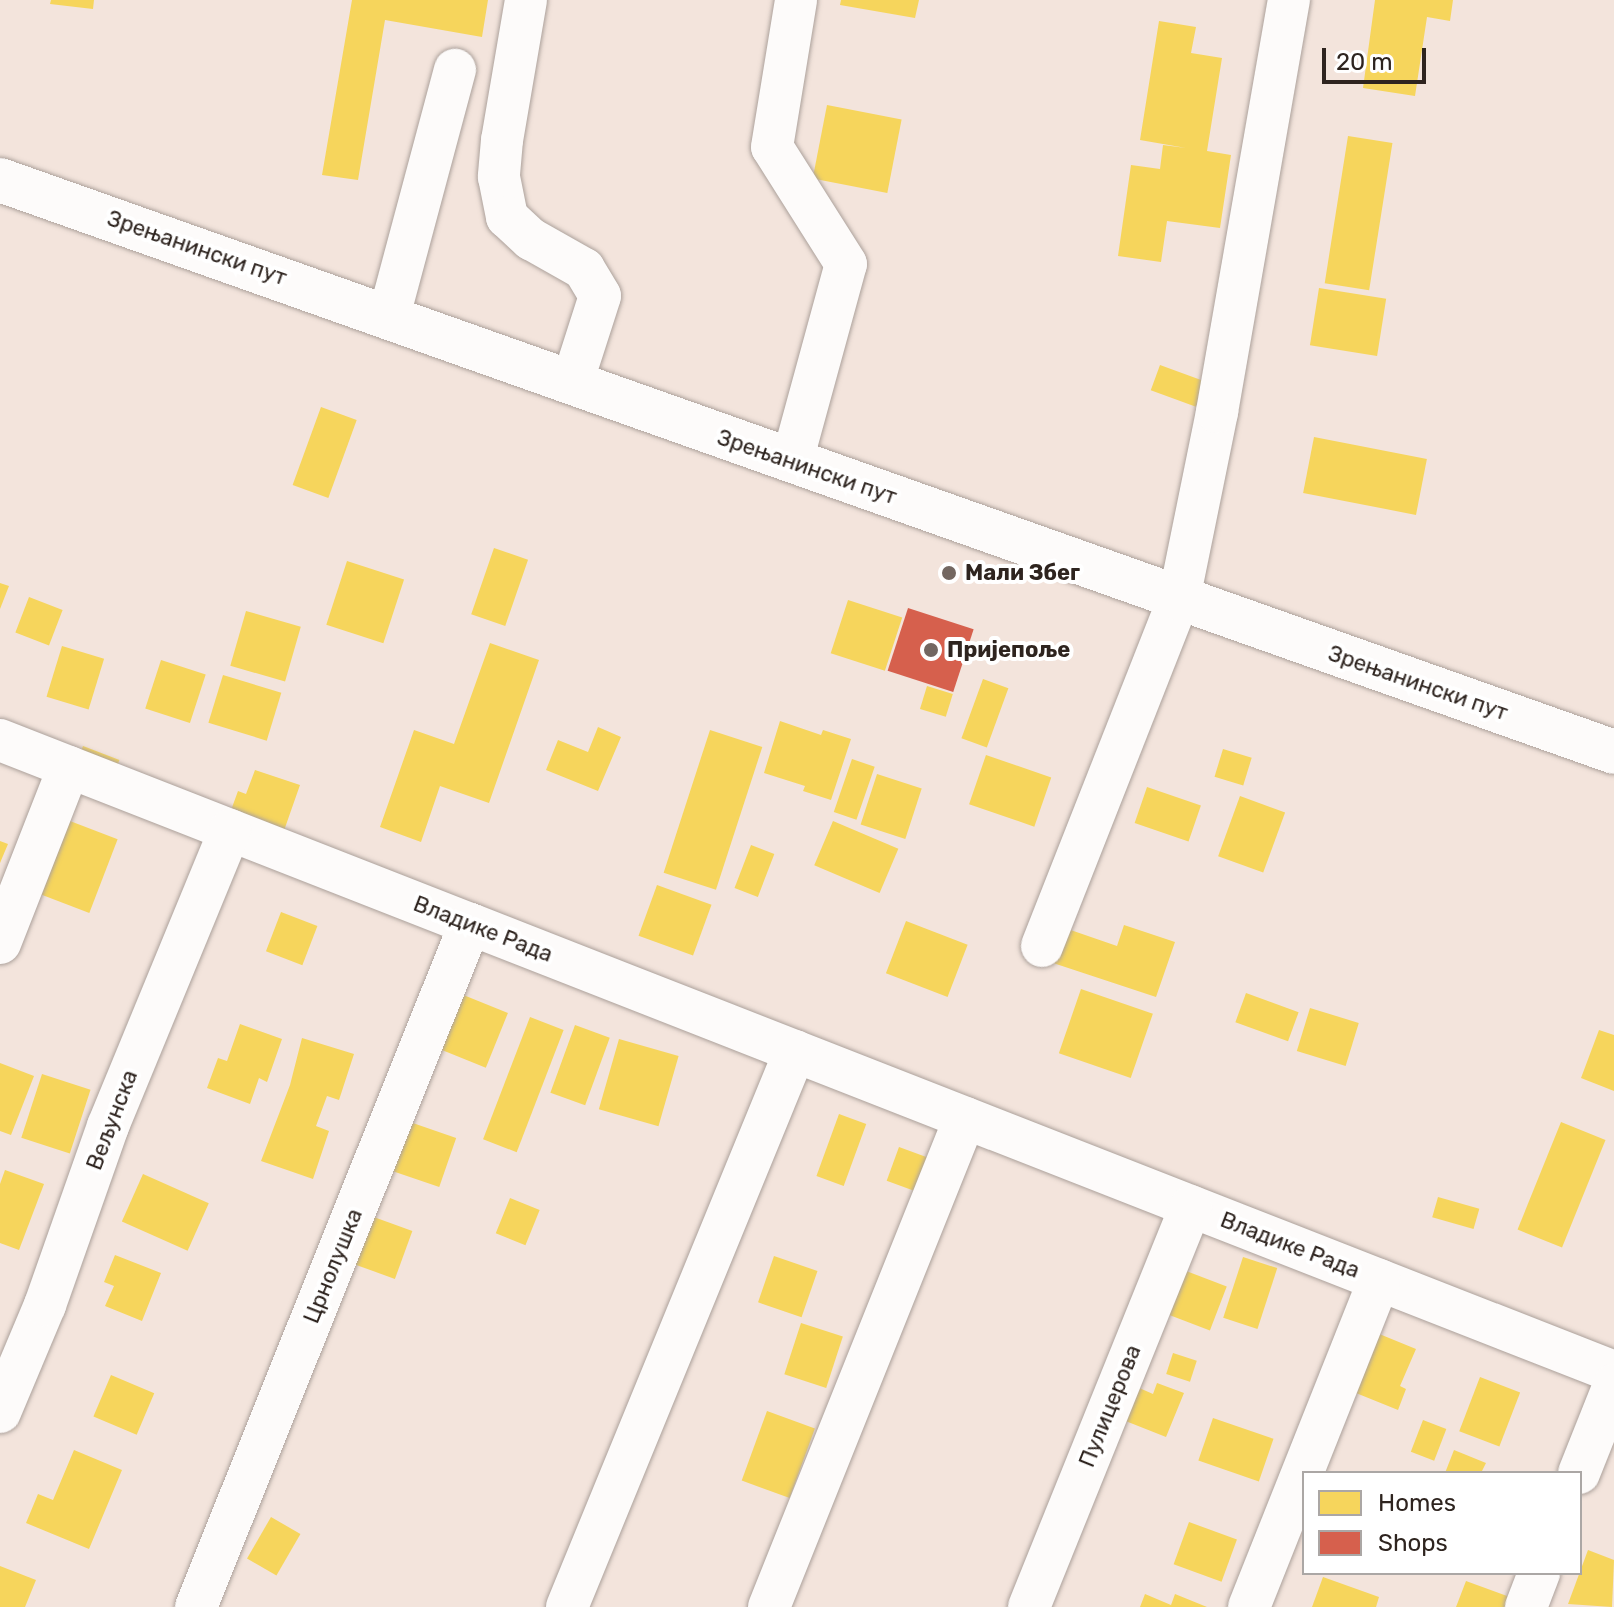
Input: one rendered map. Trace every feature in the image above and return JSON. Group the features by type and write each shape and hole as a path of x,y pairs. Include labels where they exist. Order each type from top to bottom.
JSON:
{"main road":[{"name":"Зрењанински пут","path":"0,180 1614,752"}],"street":[{"path":"526,0 502,140 499,177 507,217 531,239 584,269 600,296 572,383"},
{"path":"792,461 846,264 772,147 796,0"},
{"path":"1042,946 1179,599 1217,412 1289,0"},
{"path":"389,316 455,70"},
{"name":"Владике Рада","path":"0,740 1614,1372"},
{"path":"0,943 69,767"},
{"name":"Вељунска","path":"0,1412 45,1305 108,1126 230,830"},
{"name":"Црнолушка","path":"196,1607 470,924"},
{"path":"567,1607 795,1051"},
{"path":"769,1607 965,1118"},
{"name":"Пулицерова","path":"1029,1607 1191,1206"},
{"path":"1303,1471 1379,1280"},
{"path":"1580,1471 1614,1385"},
{"path":"1249,1607 1302,1474"},
{"path":"1526,1607 1538,1575"}],"building: Homes":[{"path":"51,0 94,0 93,9 50,4"},
{"path":"352,0 488,0 482,37 385,20 358,180 322,175"},
{"path":"841,0 919,0 915,18 840,5"},
{"path":"1375,0 1453,0 1450,21 1427,17 1415,96 1363,88"},
{"path":"1159,21 1196,27 1191,53 1222,58 1207,151 1231,155 1220,228 1167,221 1161,262 1118,256 1131,165 1160,169 1163,145 1186,148 1140,140"},
{"path":"827,105 902,120 887,193 813,179"},
{"path":"1348,136 1392,143 1369,290 1325,283"},
{"path":"1319,288 1386,299 1377,356 1310,345"},
{"path":"1160,365 1205,381 1196,407 1151,390"},
{"path":"321,407 357,420 328,498 293,485"},
{"path":"1314,437 1427,459 1416,515 1303,493"},
{"path":"494,548 528,560 505,626 471,614"},
{"path":"347,561 404,580 383,643 326,625"},
{"path":"0,583 9,586 0,609"},
{"path":"29,597 63,610 49,645 15,632"},
{"path":"848,600 902,618 885,671 831,653"},
{"path":"246,611 301,627 285,682 230,666"},
{"path":"490,643 539,660 489,803 440,786 421,842 380,827 414,730 454,744"},
{"path":"62,646 104,659 89,710 47,697"},
{"path":"161,660 206,675 190,723 145,709"},
{"path":"223,675 281,693 267,741 208,723"},
{"path":"983,679 1008,688 987,747 961,738"},
{"path":"927,686 953,694 946,717 920,709"},
{"path":"780,721 821,735 823,730 851,739 831,800 803,791 805,786 764,773"},
{"path":"598,727 621,737 598,791 546,770 558,740 588,752"},
{"path":"710,730 762,747 716,890 664,873"},
{"path":"83,746 119,760 112,780 75,766"},
{"path":"1223,749 1252,758 1243,786 1215,777"},
{"path":"986,755 1051,777 1034,827 969,804"},
{"path":"852,759 875,767 856,820 834,812"},
{"path":"255,770 300,785 280,842 226,824 238,791 246,794"},
{"path":"877,774 922,789 905,839 861,824"},
{"path":"1147,787 1201,806 1189,841 1135,823"},
{"path":"1240,796 1285,812 1263,873 1218,856"},
{"path":"70,821 118,839 89,913 42,895"},
{"path":"833,821 898,849 880,893 814,865"},
{"path":"0,841 8,844 0,863"},
{"path":"751,845 774,854 758,897 735,888"},
{"path":"657,885 712,905 693,956 639,936"},
{"path":"281,912 317,926 302,965 266,951"},
{"path":"906,921 968,945 948,997 886,973"},
{"path":"1124,925 1175,942 1156,997 1047,961 1059,926 1117,946"},
{"path":"1081,989 1153,1014 1131,1078 1059,1053"},
{"path":"456,992 508,1013 486,1068 434,1047"},
{"path":"1246,993 1299,1012 1288,1041 1235,1022"},
{"path":"1310,1008 1359,1023 1346,1066 1297,1051"},
{"path":"530,1017 564,1030 517,1152 483,1139"},
{"path":"240,1024 282,1039 267,1082 259,1078 250,1104 207,1088 218,1058 227,1061"},
{"path":"575,1025 610,1038 585,1105 550,1093"},
{"path":"1599,1030 1614,1035 1614,1091 1581,1078"},
{"path":"302,1038 354,1054 339,1100 327,1096 316,1126 329,1131 313,1179 261,1161 290,1085"},
{"path":"619,1039 679,1056 658,1126 599,1109"},
{"path":"0,1063 34,1076 11,1135 0,1131"},
{"path":"42,1074 91,1090 70,1153 21,1138"},
{"path":"839,1114 866,1124 844,1186 816,1176"},
{"path":"407,1121 456,1138 439,1187 390,1170"},
{"path":"1561,1122 1606,1140 1562,1248 1518,1230"},
{"path":"899,1147 934,1160 921,1193 887,1181"},
{"path":"5,1170 44,1184 19,1250 0,1243 0,1184"},
{"path":"143,1174 209,1203 188,1251 122,1222"},
{"path":"1438,1197 1479,1209 1474,1229 1432,1217"},
{"path":"510,1198 540,1210 525,1245 496,1233"},
{"path":"371,1216 412,1231 395,1279 354,1264"},
{"path":"115,1255 161,1273 142,1321 105,1306 114,1286 104,1282"},
{"path":"774,1256 817,1271 802,1317 758,1302"},
{"path":"1243,1257 1277,1268 1257,1329 1223,1318"},
{"path":"1181,1269 1227,1287 1210,1330 1164,1313"},
{"path":"801,1323 843,1337 826,1388 784,1374"},
{"path":"1372,1331 1416,1349 1400,1386 1406,1389 1398,1410 1351,1391"},
{"path":"1173,1353 1197,1361 1190,1382 1166,1374"},
{"path":"111,1375 154,1393 137,1435 93,1416"},
{"path":"1480,1377 1520,1392 1499,1447 1459,1431"},
{"path":"1157,1383 1184,1393 1166,1437 1123,1420 1137,1387 1153,1394"},
{"path":"767,1411 815,1428 790,1498 742,1481"},
{"path":"1213,1418 1274,1439 1259,1481 1198,1461"},
{"path":"1423,1420 1446,1429 1434,1461 1411,1452"},
{"path":"74,1450 122,1470 89,1549 26,1523 38,1494 53,1500"},
{"path":"1454,1450 1486,1463 1482,1471 1446,1471"},
{"path":"271,1517 300,1534 276,1576 247,1559"},
{"path":"1189,1522 1237,1539 1222,1582 1174,1564"},
{"path":"1588,1550 1614,1560 1612,1607 1568,1604 1579,1575 1582,1575"},
{"path":"0,1566 36,1580 25,1607 0,1607"},
{"path":"1323,1577 1379,1597 1376,1607 1312,1607"},
{"path":"1466,1581 1518,1600 1515,1607 1456,1607"},
{"path":"1145,1594 1171,1605 1175,1594 1207,1607 1140,1607"}],"building: Shops":[{"name":"Пријепоље","path":"908,608 974,629 953,692 888,671"}],"place":[{"name":"Мали Збег","path":"949,573"},
{"name":"Пријепоље","path":"931,650"}]}
